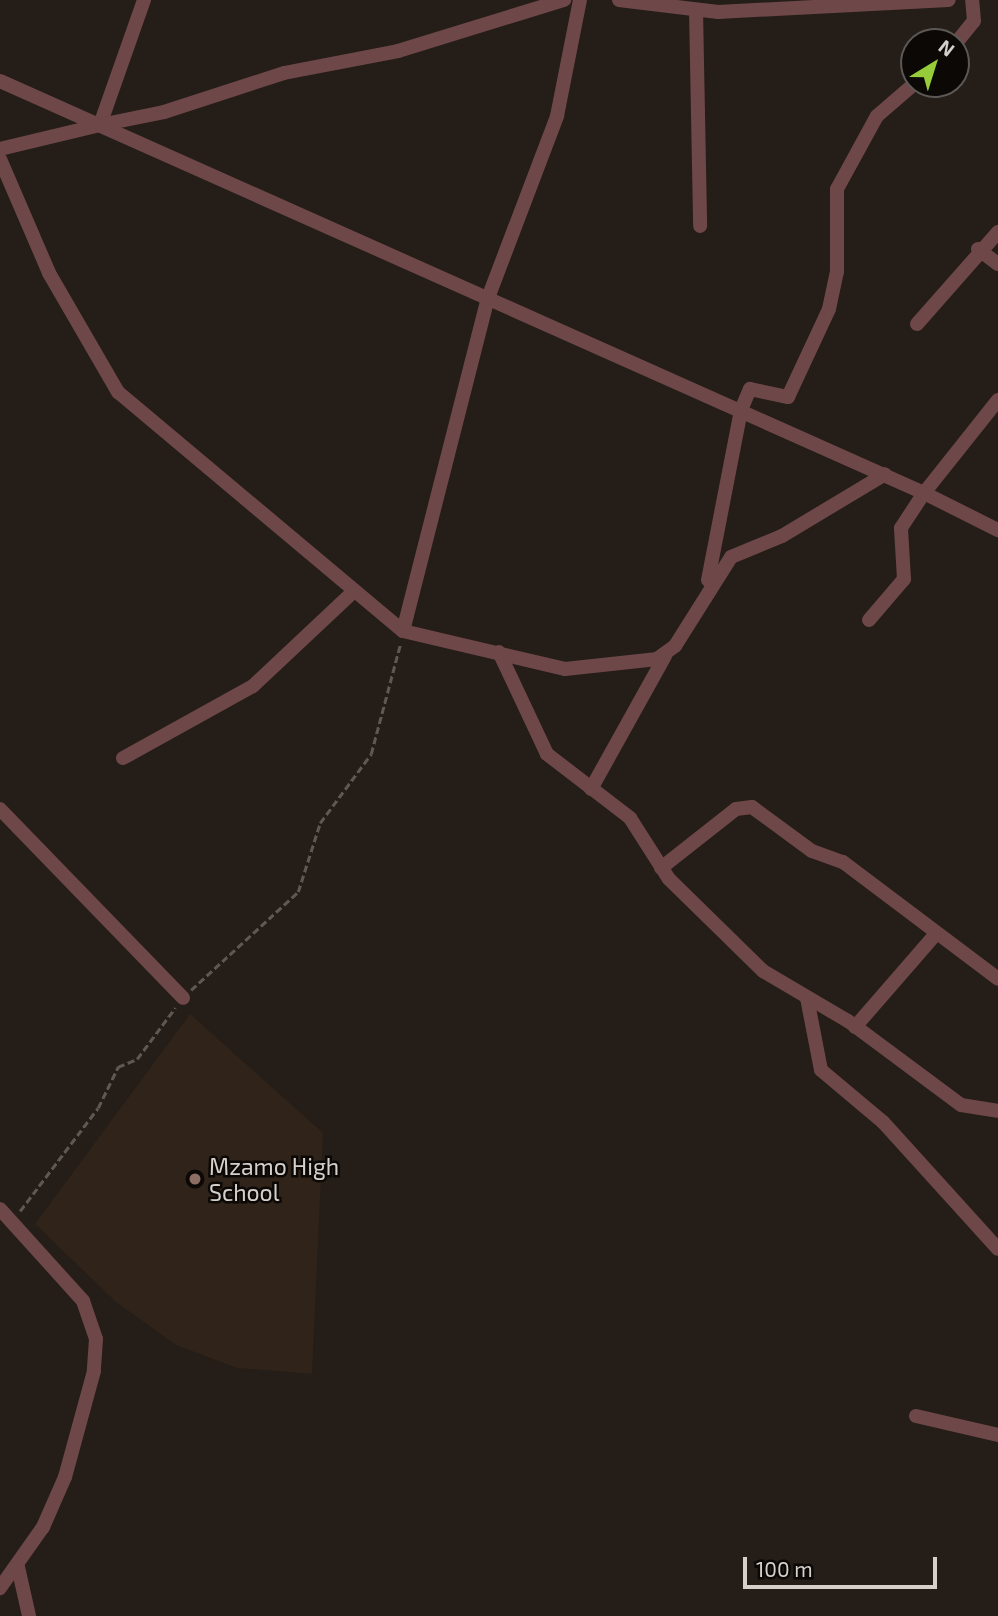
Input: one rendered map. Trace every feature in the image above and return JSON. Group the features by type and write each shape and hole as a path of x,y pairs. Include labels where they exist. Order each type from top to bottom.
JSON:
{"street":[{"path":"100,125 144,0"},
{"path":"0,149 164,112 284,73 398,51 564,0"},
{"path":"402,631 488,298 557,116 580,0"},
{"path":"619,0 696,10 718,6 949,0"},
{"path":"968,28 974,21 972,0"},
{"path":"696,10 700,226"},
{"path":"0,81 884,474 998,530"},
{"path":"707,587 741,410 750,388 788,397 829,309 838,272 837,189 877,116 900,96"},
{"path":"0,159 49,273 118,392 242,499 308,546 353,592 402,631 589,670 665,656"},
{"path":"917,324 978,249 998,232"},
{"path":"978,249 998,264"},
{"path":"869,620 904,579 901,528 924,493 998,400"},
{"path":"590,789 665,656 707,587 730,557 782,536 884,474"},
{"path":"123,758 253,686 353,592"},
{"path":"499,652 542,748 635,823 661,868 763,971 855,1027 961,1105 998,1111"},
{"path":"661,868 736,809 752,807 812,851 843,862 934,936 998,979"},
{"path":"0,809 183,998"},
{"path":"855,1027 934,936"},
{"path":"807,998 821,1070 883,1122 998,1249"},
{"path":"0,1209 83,1301 96,1339 94,1371 65,1477 18,1567 0,1588"},
{"path":"916,1416 998,1435"},
{"path":"18,1567 29,1616"}],"path":[{"path":"12,1221 98,1108 118,1067 136,1059 183,998 298,892 320,823 371,754 402,631"}],"shaded area":[{"name":"Mzamo High School","path":"190,1014 323,1133 312,1374 237,1368 176,1345 116,1302 35,1224"}],"place":[{"name":"Mzamo High School","path":"195,1179"}]}
